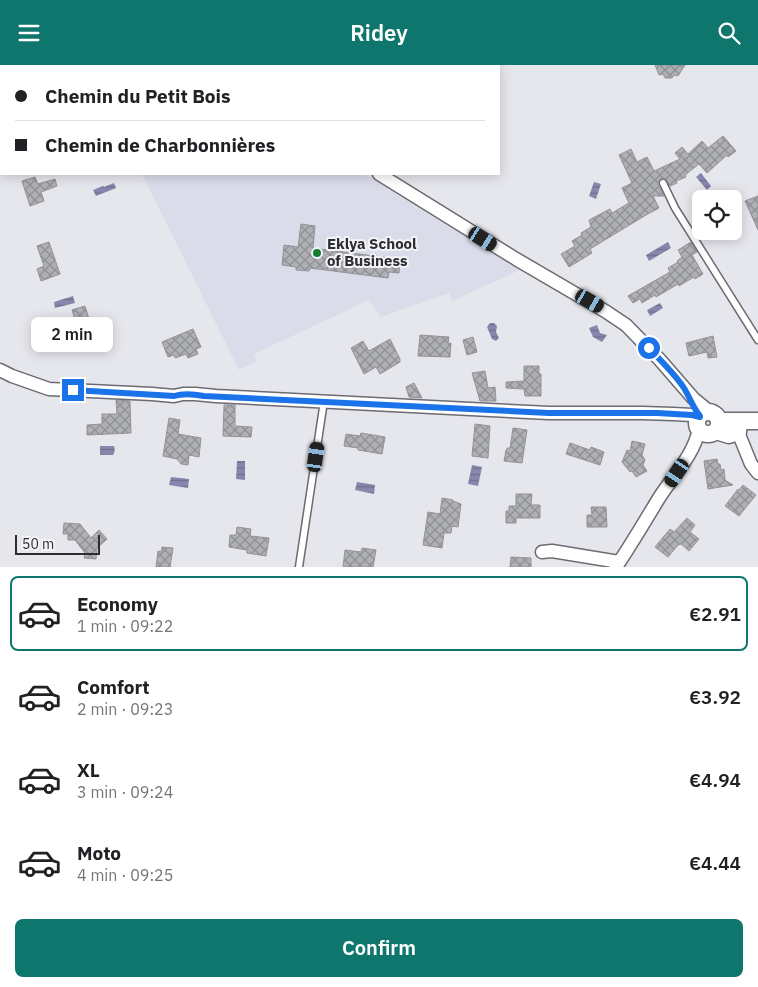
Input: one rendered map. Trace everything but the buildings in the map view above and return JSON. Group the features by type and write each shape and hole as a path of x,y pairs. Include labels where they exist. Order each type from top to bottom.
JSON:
{"street":[{"path":"381,175 516,259 606,311 626,325 660,360 715,425 755,468"},
{"path":"0,370 49,389 152,394 159,396 195,394 549,413 673,414 692,415 715,425 758,423"},
{"path":"542,552 552,551 618,565 659,498 694,447 715,425"}],"lane":[{"path":"663,183 675,209 758,340"},
{"path":"299,567 324,401"}],"shaded area":[{"path":"142,175 367,175 520,270 452,301 449,293 381,317 369,300 254,354 257,361 239,370"}],"water":[{"path":"701,173 711,186 707,190 696,177"},
{"path":"594,182 601,184 596,199 589,196"},
{"path":"114,183 116,188 96,196 93,190"},
{"path":"668,242 671,248 649,261 646,255"},
{"path":"73,296 75,303 55,308 54,302"},
{"path":"660,303 663,308 650,316 647,310"},
{"path":"490,323 494,323 497,326 496,332 499,338 496,341 492,339 487,327"},
{"path":"597,325 600,333 607,335 602,342 593,337 589,328"},
{"path":"100,446 114,446 115,451 113,455 100,455"},
{"path":"237,461 245,461 245,480 236,479"},
{"path":"472,465 482,467 478,486 468,484"},
{"path":"171,477 189,479 188,488 169,485"},
{"path":"357,482 375,485 374,494 355,490"}],"place":[{"name":"Eklya School of Business","path":"317,253"}],"route":[{"path":"73,390 152,394 159,396 195,394 204,396 549,413 657,413 700,417 683,387 649,348"}]}
